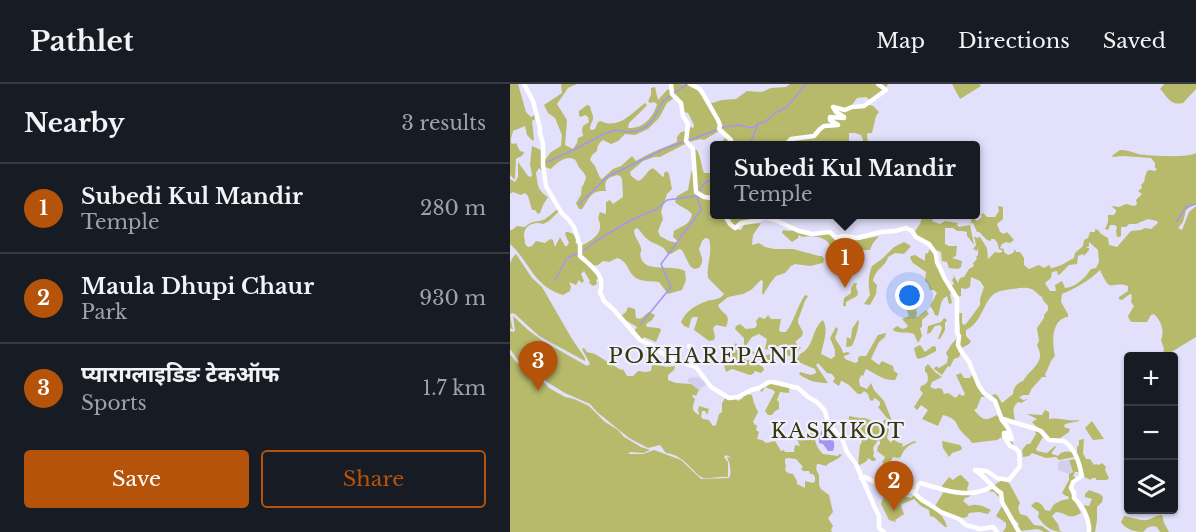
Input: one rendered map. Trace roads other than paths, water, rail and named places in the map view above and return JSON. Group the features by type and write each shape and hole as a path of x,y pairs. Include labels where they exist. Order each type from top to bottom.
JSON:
{"street":[{"path":"524,84 533,101 540,128 546,186 561,212 574,227 580,245 580,256 592,266 599,276 602,285 600,291 604,301 640,340 663,354 698,369 711,387 732,398 769,382 776,382 798,388 822,407 827,419 854,460 879,514 879,528 884,532"},
{"path":"671,84 672,94 681,103 688,124 686,141 693,149 696,192 710,198"},
{"path":"690,84 700,89 718,120 719,129 731,141"},
{"path":"791,141 814,136 824,126 838,125 830,120 830,117 844,117 836,112 833,106 845,110 864,106 886,90 878,84"},
{"path":"727,219 735,228 741,223 761,219"},
{"path":"771,219 799,231 812,234 830,232 834,237 839,238 846,236 857,238 906,228 929,244 936,254 945,279 957,298 958,345 969,362 979,386 995,401 1012,439 1006,433 1004,436 1010,446 1019,452 1020,466 1009,480 997,478 987,471 975,470 991,487 1001,493 1002,502 1019,532"},
{"path":"689,346 690,365"},
{"path":"1002,420 1003,418 1036,429 1049,440 1064,441 1072,448 1082,476 1073,482 1071,488 1074,498 1080,504 1088,521 1089,532"},
{"path":"861,477 898,491 910,490 941,512 959,519 966,525 980,529 993,527 997,532"},
{"path":"914,492 920,483 972,494 991,487"}],"waterway":[{"path":"547,162 604,134 616,130 637,131 647,126 663,101 687,84"},
{"path":"751,141 758,124 787,107 806,84"},
{"path":"579,204 607,177 666,148 723,127 739,125 752,128 758,124"},
{"path":"699,191 710,180"},
{"path":"583,251 633,219 657,209 667,200 697,196"},
{"path":"640,325 671,287 661,264 701,210 697,196"},
{"path":"1177,221 1186,207 1196,204"},
{"path":"555,280 567,258 578,253"}],"place":[{"name":"Subedi Kul Mandir","path":"845,288"},
{"name":"प्याराग्लाइडिङ टेकऑफ","path":"538,391"},
{"name":"Maula Dhupi Chaur","path":"894,511"}],"district":[{"name":"POKHAREPANI","path":"704,356"},
{"name":"KASKIKOT","path":"838,431"}]}
